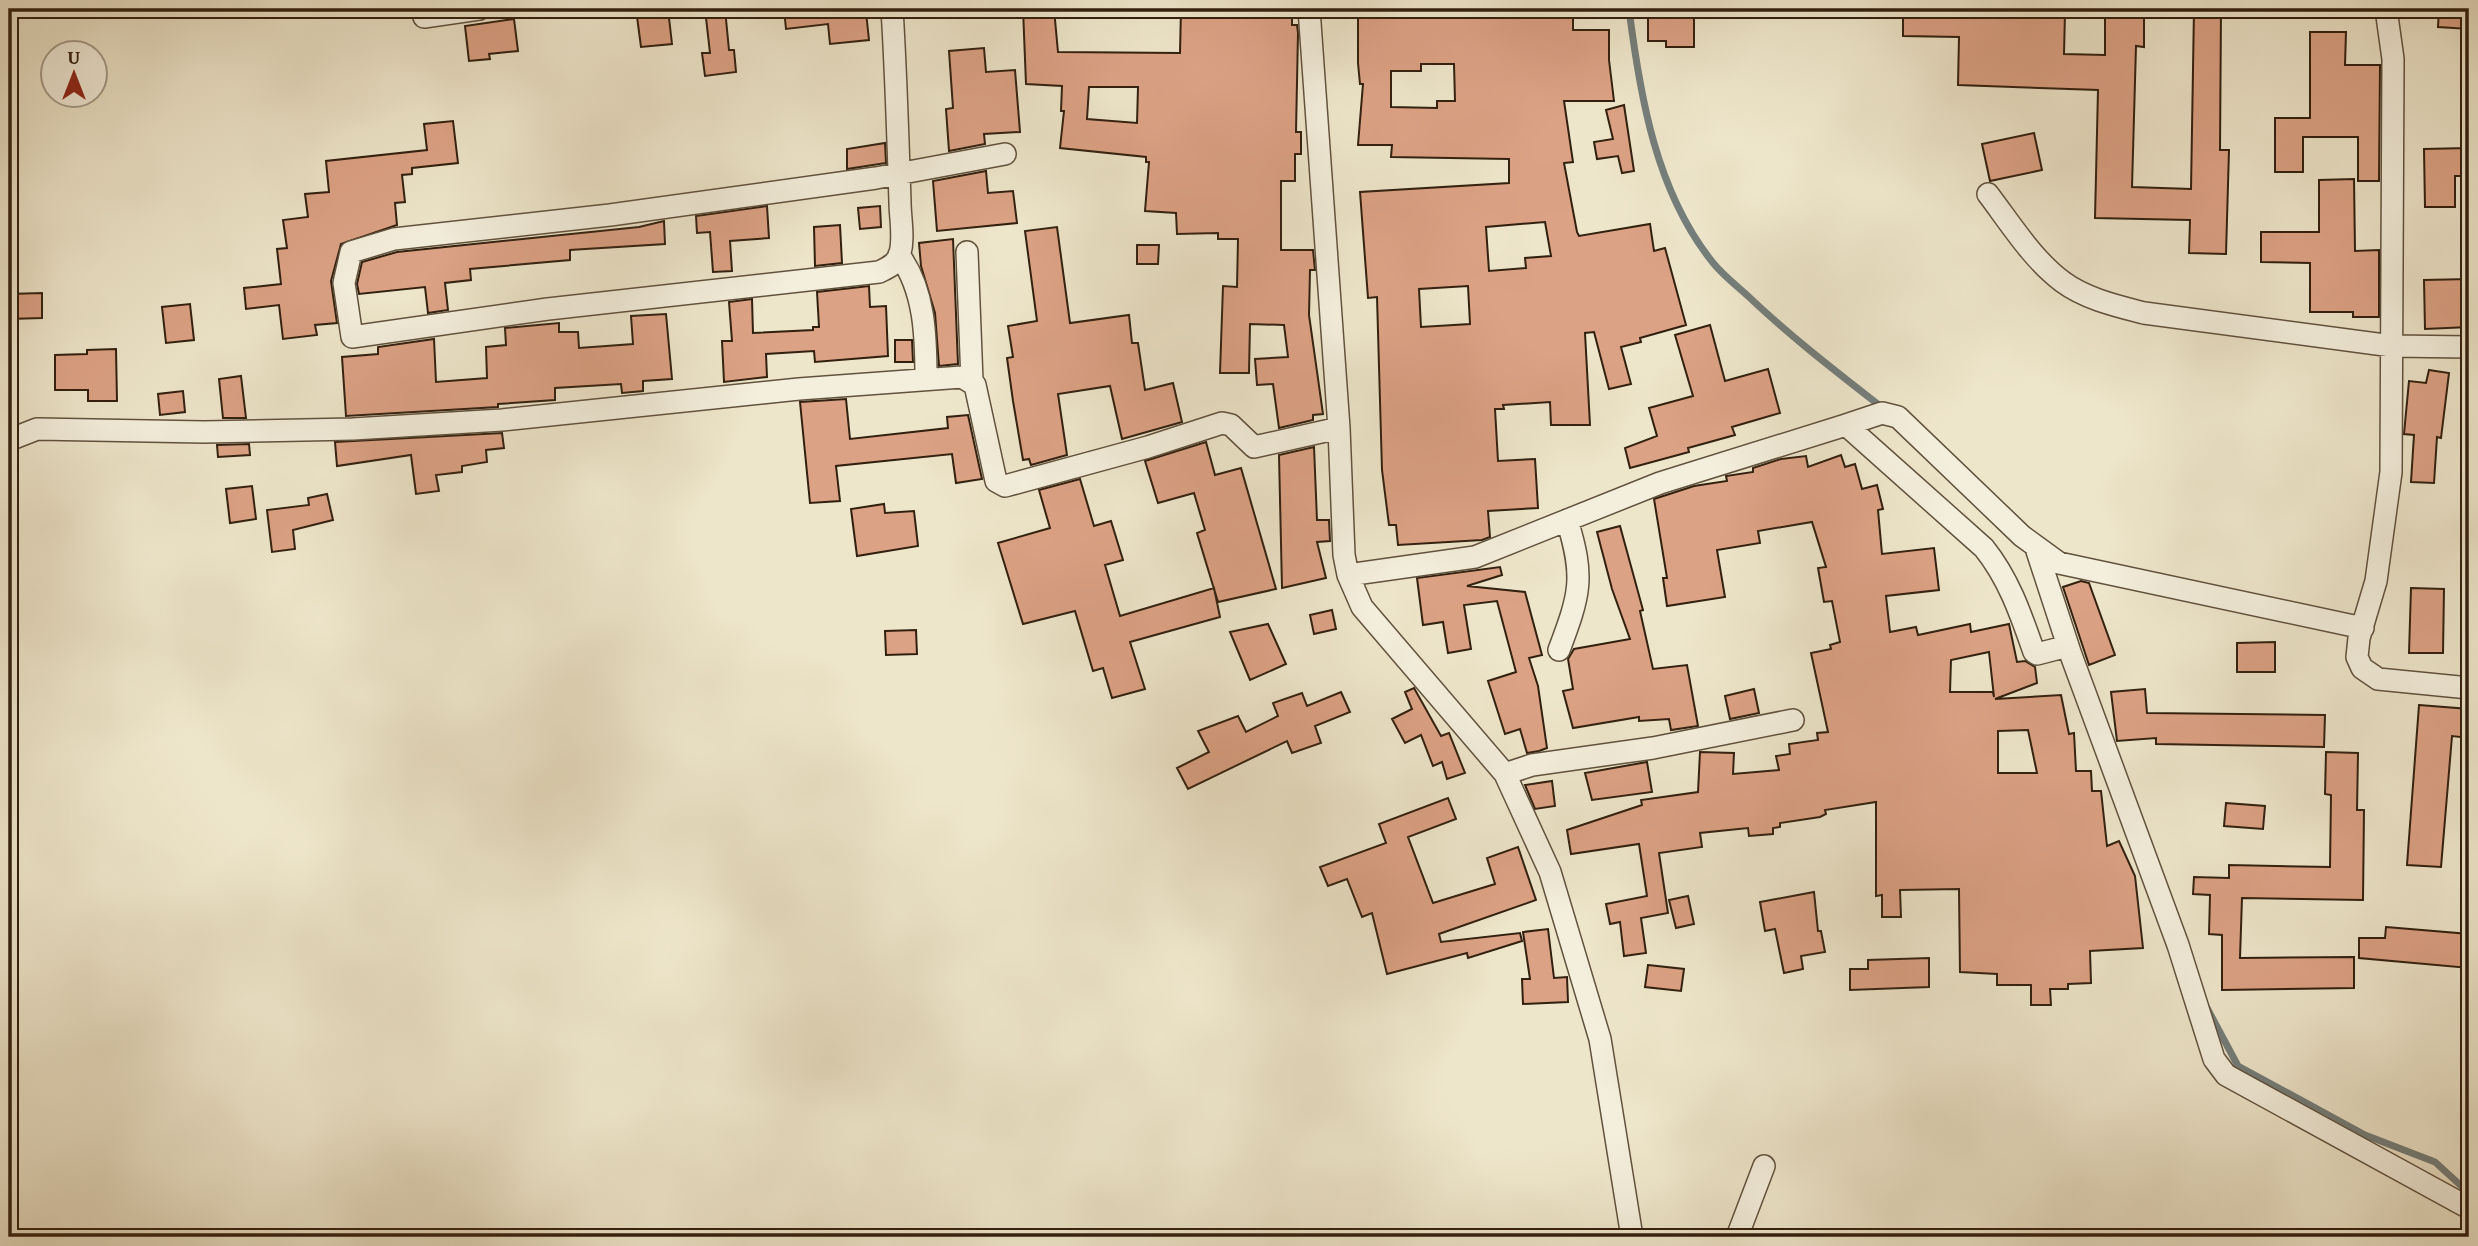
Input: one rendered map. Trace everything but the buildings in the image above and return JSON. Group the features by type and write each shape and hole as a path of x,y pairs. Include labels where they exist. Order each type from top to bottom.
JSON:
{"street":[{"path":"424,17 479,9"},
{"path":"892,9 899,174 899,255 917,288 926,342 926,379"},
{"path":"1309,9 1348,575 1371,619 1505,774 1550,872 1600,1039 1632,1237"},
{"path":"2386,9 2393,59 2391,472 2376,581 2357,657 2362,667 2378,679 2469,688"},
{"path":"899,255 894,264 879,272 548,309 352,337 344,283 351,252 394,239 610,215 899,174 1005,154"},
{"path":"1989,194 2048,268 2063,282 2088,296 2144,313 2392,346 2469,347"},
{"path":"967,252 972,381 996,481 1002,486 1148,447 1222,423 1231,425 1254,447 1339,428"},
{"path":"9,440 37,429 204,432 353,429 502,420 926,379 962,377 972,381"},
{"path":"1348,575 1475,557 1660,483 1882,413 1898,417 2036,548 2055,561 2075,568 2363,628"},
{"path":"1851,423 1984,548 1999,566 2054,650 2178,945 2210,1052 2218,1066 2226,1075 2469,1208"},
{"path":"1559,650 1580,589 1577,553 1567,520"},
{"path":"2036,548 2054,650"},
{"path":"1505,774 1532,765 1653,748 1793,720"},
{"path":"1737,1237 1764,1166"}],"waterway":[{"path":"1629,9 1645,109 1654,142 1678,206 1694,236 1714,264 1731,281 1798,341 1884,409"},
{"path":"2207,1008 2238,1066 2365,1135 2435,1162 2469,1193"}]}
